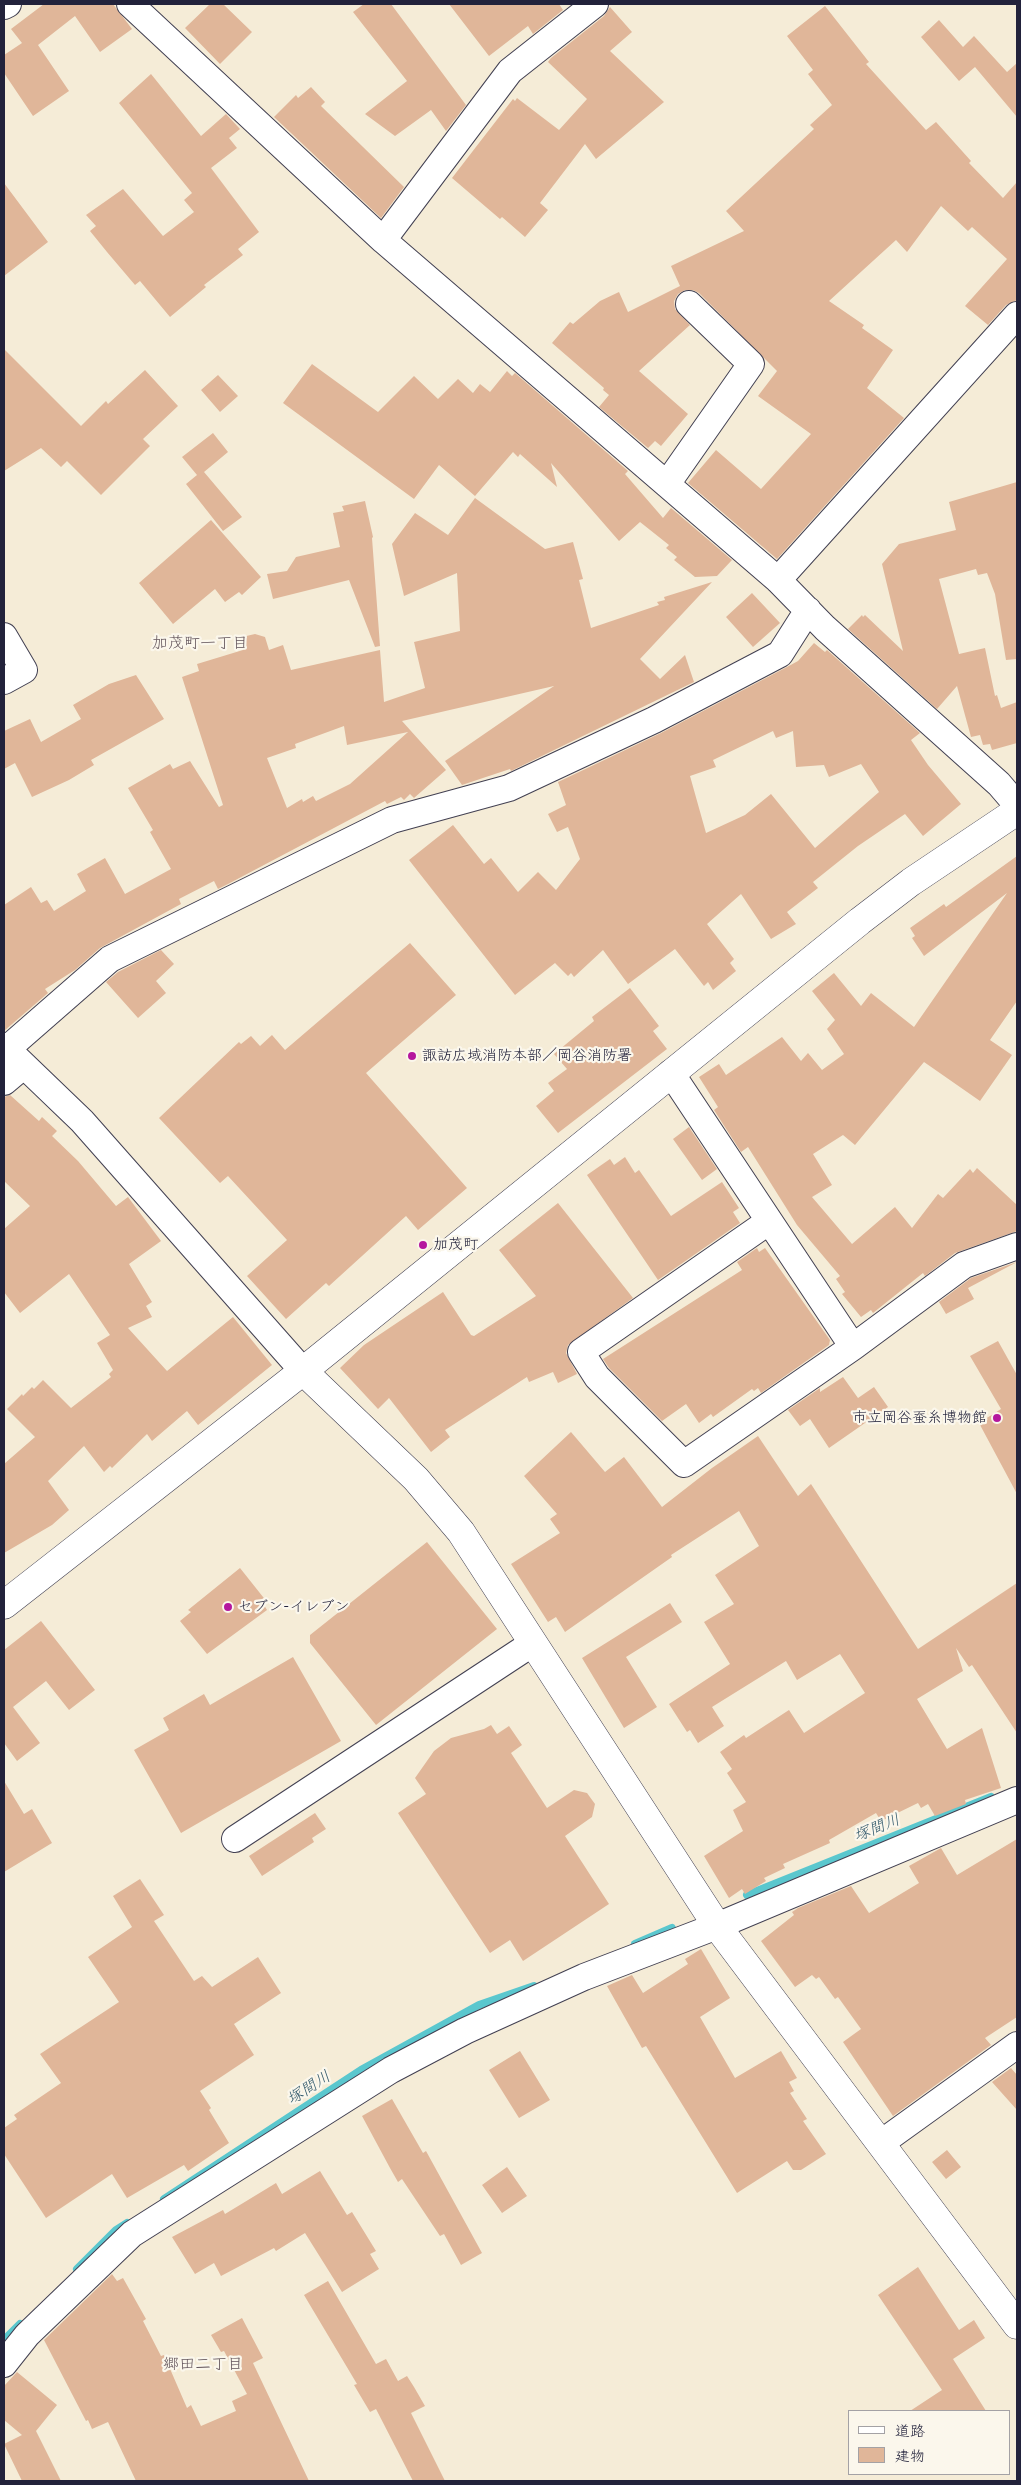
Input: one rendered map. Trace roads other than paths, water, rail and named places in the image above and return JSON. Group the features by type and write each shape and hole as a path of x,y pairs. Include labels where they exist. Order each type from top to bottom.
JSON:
{"street":[{"path":"4,6 8,4"},
{"path":"130,4 383,240 778,580 825,628 999,784 1017,806"},
{"path":"383,240 510,71 595,4"},
{"path":"667,484 751,364 689,304"},
{"path":"778,580 1017,315"},
{"path":"808,610 780,654 654,720 509,788 392,820 110,959 9,1061 82,1122 303,1371 416,1479 461,1532 718,1926 1017,2325"},
{"path":"4,636 24,670 4,681"},
{"path":"4,1605 303,1371 671,1072 897,893 1017,811"},
{"path":"671,1072 768,1222 853,1347"},
{"path":"768,1222 581,1352 597,1377 684,1464 853,1347 964,1265 1017,1246"},
{"path":"235,1839 533,1644"},
{"path":"4,2364 27,2335 132,2234 391,2070 465,2031 584,1977 718,1926 1017,1800"},
{"path":"881,2143 1017,2045"}],"waterway":[{"name":"塚間川","path":"747,1895 991,1797"},
{"name":"塚間川","path":"635,1944 672,1928"},
{"name":"塚間川","path":"164,2199 361,2070 479,2005 534,1986"},
{"name":"塚間川","path":"77,2269 116,2230 127,2223"},
{"name":"塚間川","path":"4,2340 20,2324"}],"place":[{"name":"諏訪広域消防本部／岡谷消防署","path":"412,1056"},
{"name":"加茂町","path":"423,1245"},
{"name":"市立岡谷蚕糸博物館","path":"997,1418"},
{"name":"セブン-イレブン","path":"228,1607"}],"district":[{"name":"加茂町一丁目","path":"200,643"},
{"name":"郷田二丁目","path":"203,2364"}]}
